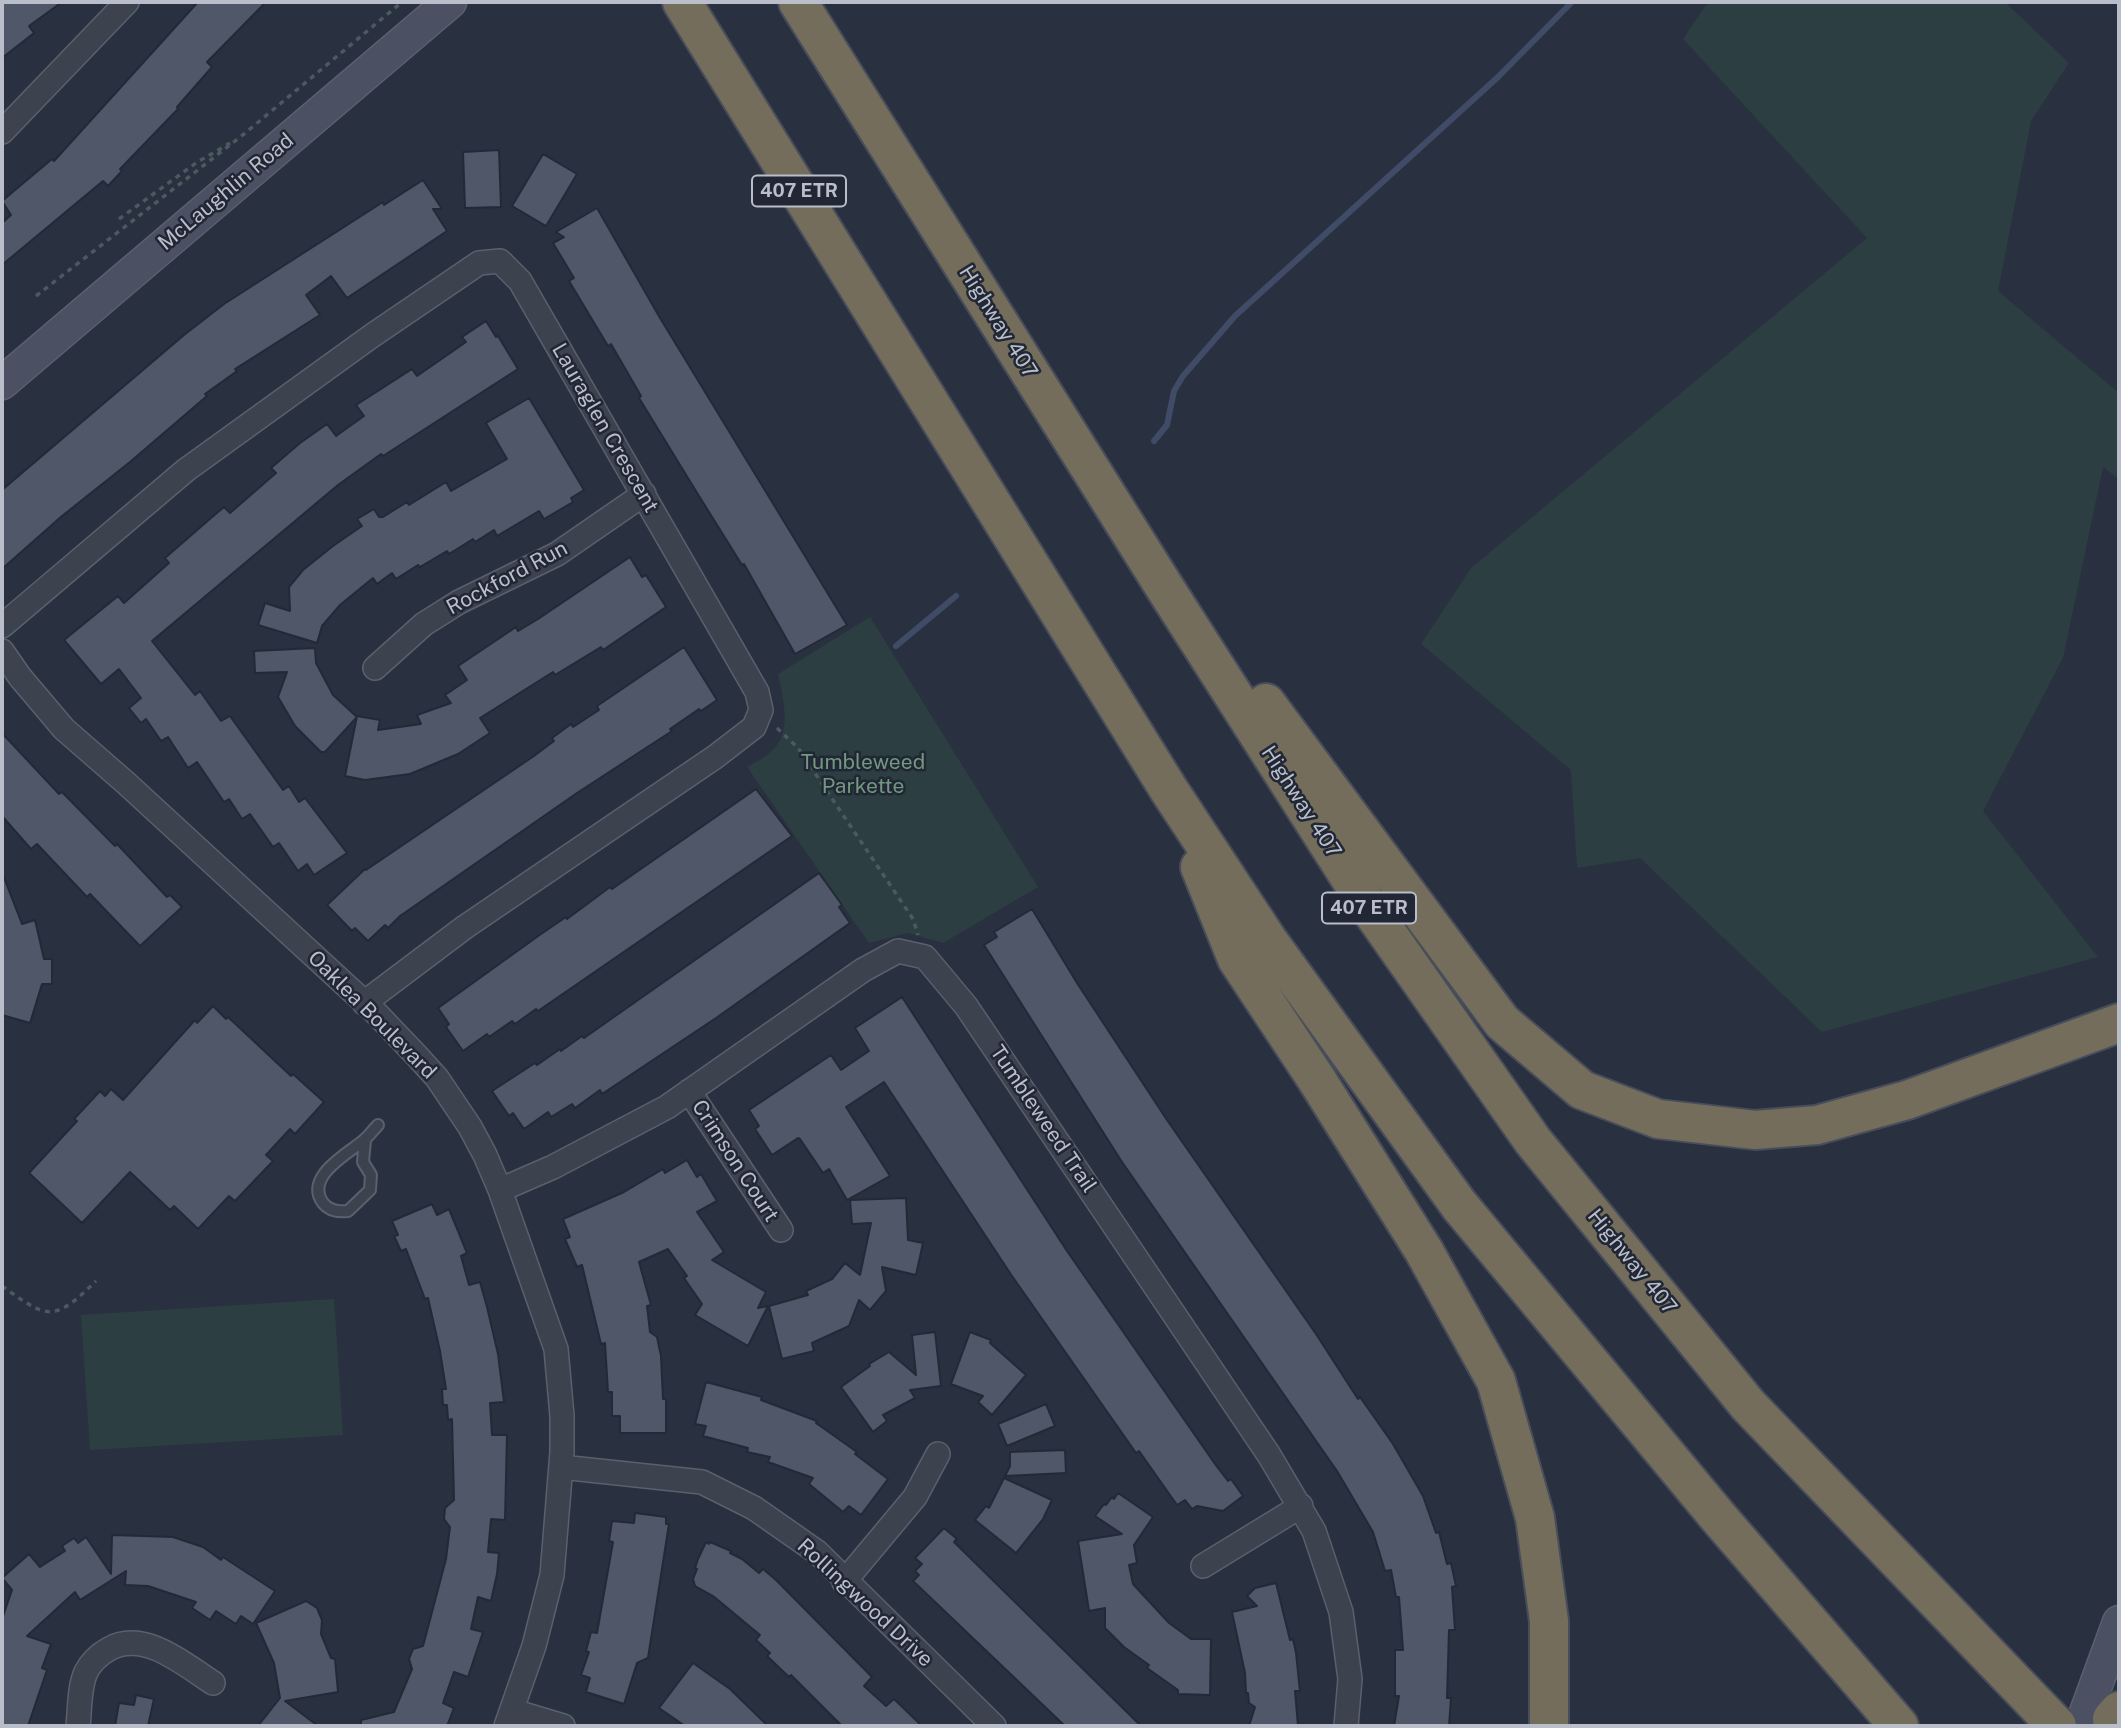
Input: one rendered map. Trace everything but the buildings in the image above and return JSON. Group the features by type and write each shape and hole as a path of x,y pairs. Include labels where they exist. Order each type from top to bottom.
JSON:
{"highway":[{"name":"407 ETR","path":"682,2 1169,790 1267,939 1459,1205 1711,1507 1899,1726"},
{"name":"Highway 407","path":"798,2 1366,904 1533,1141 1748,1405 2057,1726"},
{"path":"1165,588 1225,648 1502,1022 1581,1090 1658,1118 1755,1130 1817,1125 1907,1100 2119,1023"},
{"path":"1169,790 1237,959 1317,1080 1424,1251 1496,1381 1535,1518 1549,1621 1549,1726"}],"street":[{"path":"2,132 127,2"},
{"name":"McLaughlin Road","path":"2,383 450,2"},
{"name":"Lauraglen Crescent","path":"2,626 186,470 479,262 500,261 520,281 644,494 757,692 761,710"},
{"name":"Rockford Run","path":"375,668 424,624 459,603 557,554 644,494"},
{"name":"Oaklea Boulevard","path":"2,651 64,729 365,1003 418,1056 437,1078 470,1127 500,1189 556,1349 562,1416 561,1467 552,1575 534,1646 509,1718"},
{"path":"365,1003 465,927 715,757 754,727 761,710"},
{"path":"500,1189 553,1167 667,1107 863,970 898,951 925,957"},
{"name":"Tumbleweed Trail","path":"925,957 966,1006 1262,1443 1301,1506 1314,1531 1341,1612 1350,1679 1346,1726"},
{"name":"Crimson Court","path":"690,1091 781,1230"},
{"path":"844,1582 915,1497 939,1454"},
{"name":"Rollingwood Drive","path":"561,1467 702,1482 754,1508 817,1552 844,1582 994,1726"},
{"path":"1203,1566 1301,1506"},
{"path":"2105,1713 2119,1622"},
{"path":"78,1726 87,1671 100,1654 113,1647 138,1642 161,1651 213,1683"},
{"path":"509,1718 563,1726"}],"lane":[{"path":"365,1140 363,1162 370,1175 370,1190 348,1211 326,1207 318,1194 320,1179 343,1154 365,1140 378,1125"}],"path":[{"path":"36,296 244,134 401,2"},
{"path":"119,219 197,163 244,134"},
{"path":"761,710 798,748 913,919 925,957"},
{"path":"2,1286 33,1309 45,1312 58,1311 69,1306 96,1281"}],"green space":[{"path":"1708,2 2005,2 2069,63 2031,121 1998,291 2119,393 2119,479 2103,467 2063,658 1983,811 2098,957 1822,1032 1640,858 1577,868 1571,770 1421,644 1471,568 1867,238 1683,39"},
{"name":"Tumbleweed Parkette","path":"870,617 1038,887 943,943 908,933 869,943 747,767 771,752 782,735 785,715 778,674"},
{"path":"334,1299 343,1435 90,1450 81,1315"}],"waterway":[{"path":"1154,441 1167,425 1174,391 1183,376 1235,316 1498,77 1572,2"},
{"path":"896,646 956,596"}]}
